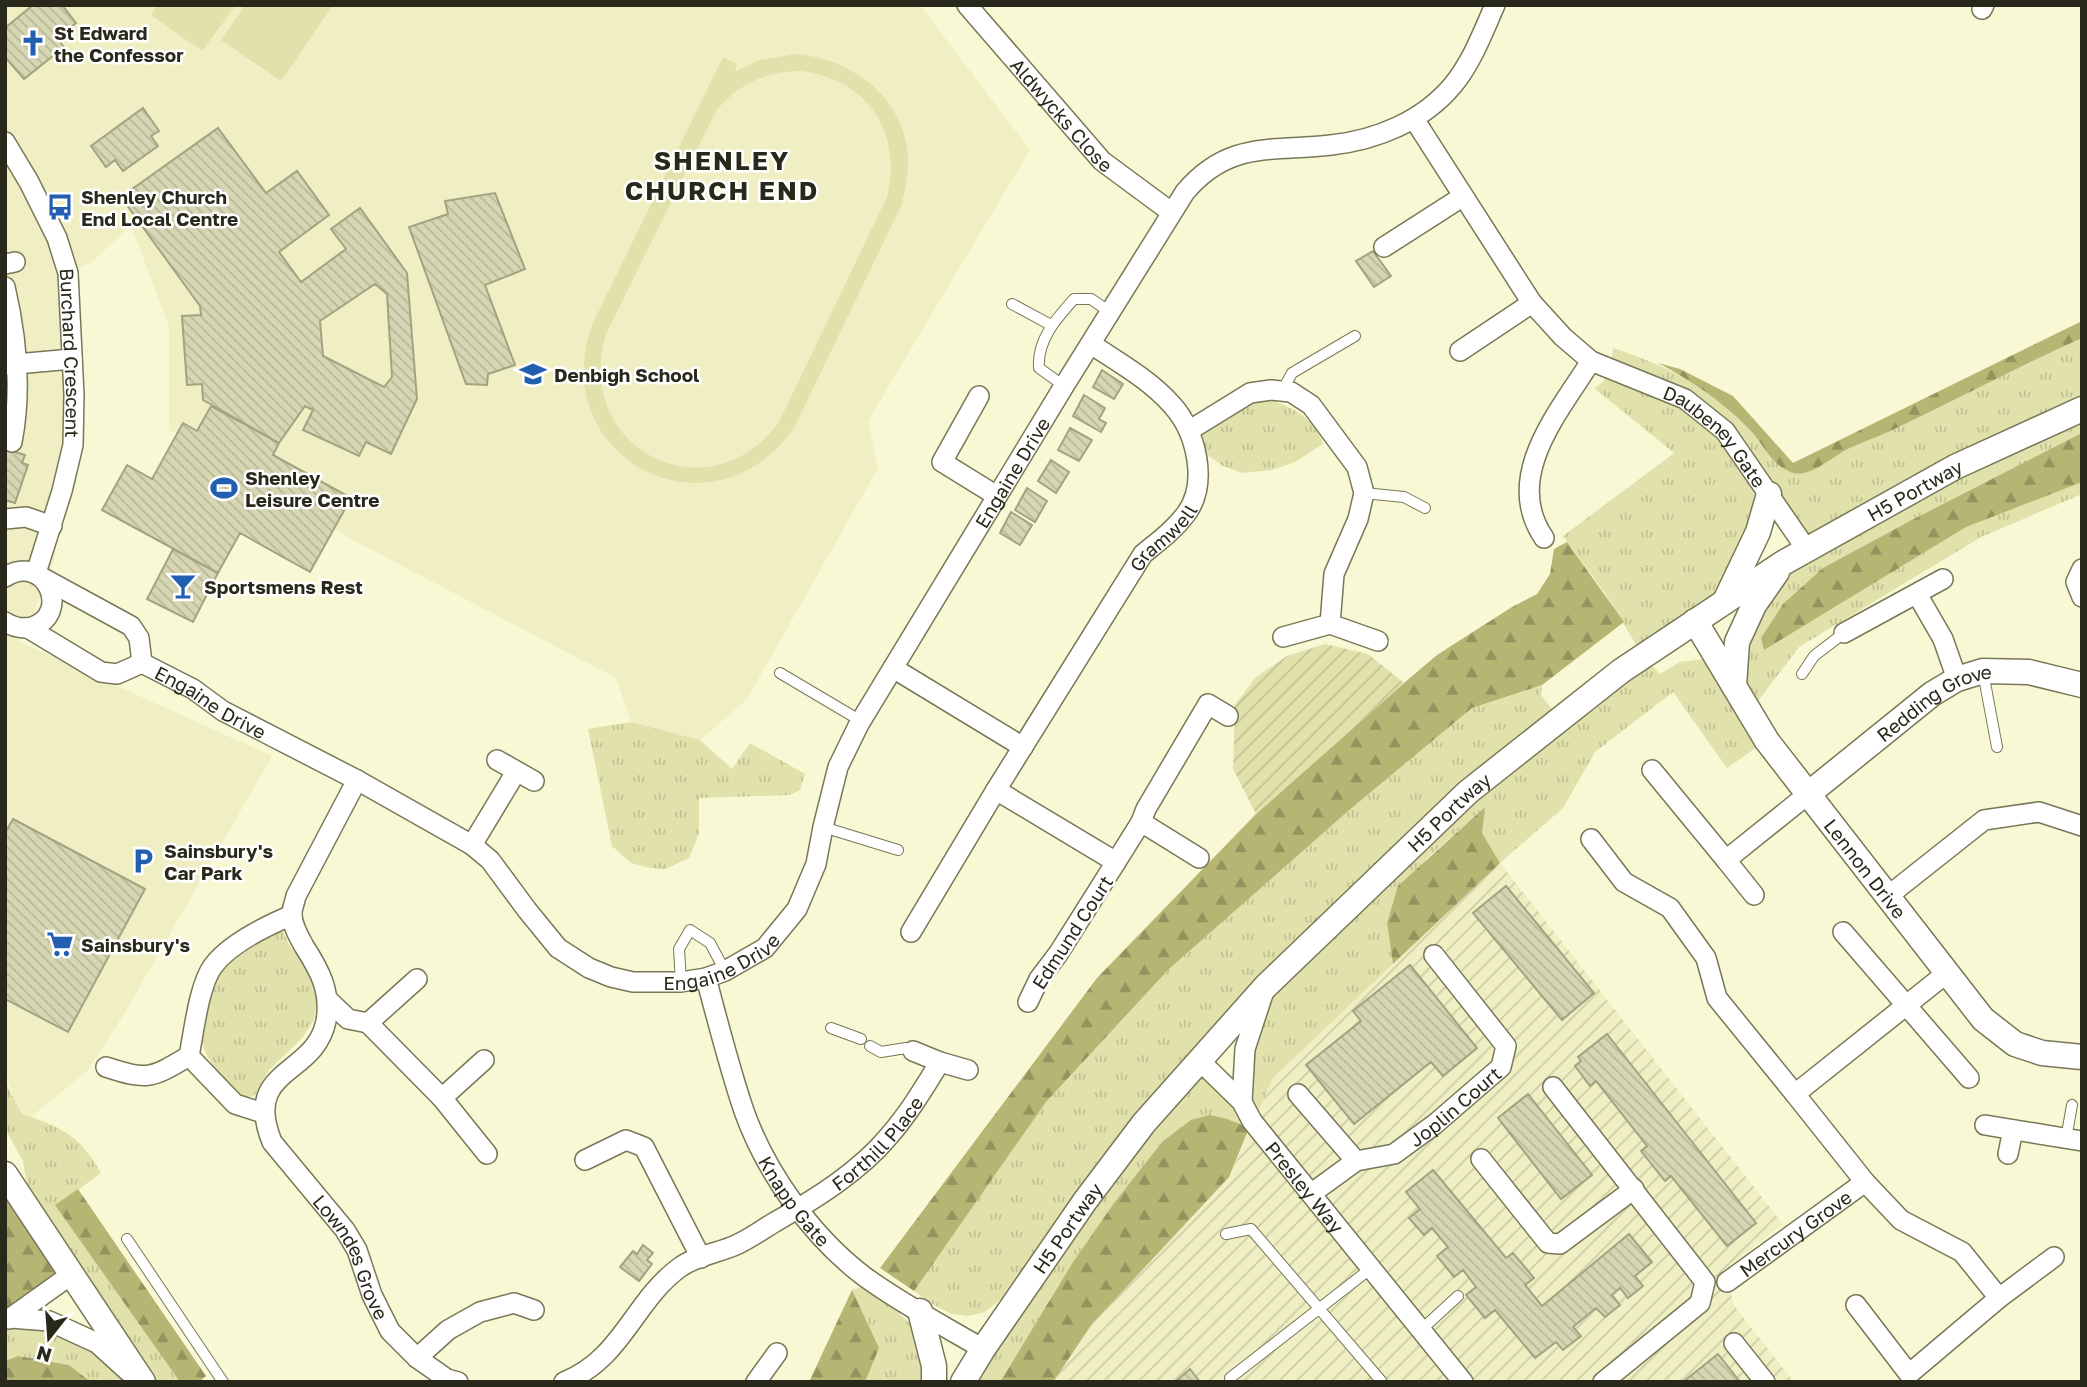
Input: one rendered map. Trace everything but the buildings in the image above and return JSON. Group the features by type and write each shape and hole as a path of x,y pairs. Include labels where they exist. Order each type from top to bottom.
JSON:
{"street":[{"name":"Aldwycks Close","path":"967,5 1102,161 1171,212"},
{"name":"Engaine Drive","path":"142,663 193,689 223,711 357,780 472,845 490,860 558,948 578,961 611,977 633,982 681,982 706,978 725,971 765,948 797,909 816,864 822,827 838,767 861,721 1063,386 1171,212 1199,175 1221,162 1251,151 1331,145 1368,138 1414,119 1438,101 1465,69 1495,5"},
{"name":"Daubeney Gate","path":"1414,119 1532,303 1563,337 1591,361 1685,399 1725,431 1807,550"},
{"name":"Burchard Crescent","path":"5,142 30,182 57,238 68,273 72,359 73,445 40,576 49,586 52,604 43,620 27,628"},
{"path":"1384,247 1462,197"},
{"path":"5,287 11,312 11,364 16,419 12,442"},
{"path":"1460,351 1532,303"},
{"name":"Gramwell","path":"911,933 996,790 1143,554 1172,531 1188,511 1198,483 1190,430 1173,405 1143,379 1091,344"},
{"path":"11,364 72,359"},
{"path":"1544,538 1530,511 1531,466 1538,445 1591,361"},
{"path":"1190,430 1250,393 1271,390 1292,392 1311,405 1357,467 1363,493 1358,519 1334,574 1329,624"},
{"path":"979,396 942,462 998,496"},
{"name":"H5 Portway","path":"963,1382 1085,1201 1144,1123 1266,986 1468,792 1621,671 1783,563 1955,467 2082,408"},
{"path":"1726,600 1758,532 1769,494"},
{"path":"5,519 26,517 52,526"},
{"path":"1734,686 1737,642 1754,606 1783,563"},
{"path":"2082,569 2076,582 2082,597"},
{"path":"5,577 23,570 40,576"},
{"name":"Engaine Drive","path":"40,576 131,626 138,638 142,663"},
{"path":"1843,633 1943,579"},
{"path":"1917,594 1943,639 1957,679"},
{"name":"Lennon Drive","path":"1695,621 1767,741 1983,1019 2015,1044 2042,1053 2082,1057"},
{"path":"1283,637 1329,624 1378,640"},
{"path":"6,625 27,628"},
{"name":"Engaine Drive","path":"27,628 102,672 117,674 142,663"},
{"path":"893,667 1023,747"},
{"name":"Redding Grove","path":"1807,795 1932,694 1957,679 1983,671 2029,672 2082,685"},
{"name":"Edmund Court","path":"1028,1002 1039,979 1140,822 1203,701 1228,716"},
{"path":"497,760 534,781"},
{"path":"1652,770 1754,895"},
{"path":"472,845 516,772"},
{"path":"189,1056 235,1104 263,1113 272,1084 316,1043 326,1024 328,1000 323,977 296,933 292,915 296,895 357,780"},
{"name":"Edmund Court","path":"996,790 1116,862"},
{"path":"1726,860 1807,795"},
{"path":"1888,896 1984,820 2039,812 2082,826"},
{"path":"1140,822 1199,858"},
{"name":"Mercury Grove","path":"1591,839 1624,881 1670,908 1706,958 1717,998 1864,1182 1901,1220 1962,1252 1999,1298"},
{"path":"106,1067 133,1076 158,1074 189,1056 201,998 213,966 228,951 262,928 292,915"},
{"path":"1843,932 1969,1078"},
{"name":"Joplin Court","path":"1312,1193 1356,1161 1394,1154 1435,1124 1501,1067 1506,1046 1434,955"},
{"path":"1795,1094 1948,972"},
{"name":"Knapp Gate","path":"706,978 745,1112 769,1164 798,1209 836,1252 865,1277 983,1349"},
{"path":"368,1023 417,979"},
{"path":"1242,1102 1245,1049 1266,986"},
{"path":"328,1000 348,1019 368,1023 442,1098 487,1154"},
{"path":"913,1051 968,1070"},
{"path":"442,1098 484,1060"},
{"name":"Presley Way","path":"1199,1060 1242,1102 1252,1121 1463,1382"},
{"name":"Forthill Place","path":"798,1209 852,1171 888,1139 916,1103 940,1062"},
{"path":"1553,1087 1705,1282 1700,1303 1603,1382"},
{"path":"1298,1094 1356,1161"},
{"name":"Lowndes Grove","path":"263,1113 272,1142 345,1230 357,1250 372,1295 390,1331 416,1358 447,1379 458,1382"},
{"path":"1985,1125 2074,1140"},
{"path":"2008,1154 2013,1130"},
{"path":"585,1160 626,1140 645,1147 701,1258"},
{"path":"1481,1159 1548,1243 1560,1244 1634,1189"},
{"name":"Mercury Grove","path":"1727,1282 1864,1182"},
{"path":"9,1183 142,1382"},
{"path":"564,1382 576,1377 605,1356 657,1289 680,1267 739,1244 798,1209"},
{"path":"1856,1305 1911,1378 1999,1298 2054,1257"},
{"path":"8,1320 72,1274"},
{"path":"416,1358 449,1330 480,1312 514,1303 534,1310"},
{"path":"920,1311 934,1366 934,1382"},
{"path":"8,1320 49,1321 97,1342 142,1382"},
{"path":"1734,1342 1765,1382"},
{"path":"756,1382 776,1353"}],"lane":[{"path":"1063,386 1039,368 1038,354 1051,325 1074,299 1091,299 1110,312"},
{"path":"1012,304 1051,325"},
{"path":"1282,391 1292,373 1355,337"},
{"path":"1363,493 1404,497 1426,508"},
{"path":"1802,674 1814,656 1843,633"},
{"path":"1983,671 1997,747"},
{"path":"780,673 861,721"},
{"path":"822,827 898,850"},
{"path":"681,982 679,948 690,930 710,943 725,971"},
{"path":"831,1028 861,1039"},
{"path":"870,1046 881,1052 906,1048 913,1051"},
{"path":"2072,1105 2074,1140"},
{"path":"1226,1234 1251,1229 1382,1382"},
{"path":"127,1239 223,1382"},
{"path":"1230,1378 1370,1269"},
{"path":"1420,1331 1458,1296"}],"shaded area":[{"name":"Denbigh School","path":"5,5 920,5 1030,150 868,421 878,468 747,699 700,740 631,722 616,678 345,536 270,478 169,430 169,326 131,225 92,262 68,273 73,426 54,561 28,628 18,641 272,756 124,1014 88,1070 31,1117 22,1114 13,1097 5,1069"},
{"path":"1500,863 1783,1224 1723,1271 1735,1307 1794,1382 1053,1382 1092,1324 1229,1177 1273,1078"}],"green space":[{"path":"157,5 236,5 202,51 151,15"},
{"path":"245,5 333,5 281,81 221,40"},
{"path":"797,54 816,57 853,71 868,82 894,111 902,128 908,155 906,185 901,206 795,426 761,461 723,480 683,482 646,471 614,448 593,415 584,373 592,325 723,57 737,64 735,72 759,60","holes":["801,71 825,76 845,85 875,113 890,151 891,174 887,197 779,422 750,451 718,465 685,467 653,458 627,438 609,410 601,375 606,334 716,111 743,86 776,73"]},
{"path":"2082,321 2082,338 1902,426 1843,451 1804,473 1788,471 1781,467 1754,434 1728,409 1695,384 1658,363 1680,369 1733,396 1793,463"},
{"path":"2082,338 2082,494 1981,537 1799,647 1749,713 1757,747 1727,768 1673,692 1595,752 1563,808 1500,863 1482,833 1484,808 1426,859 1387,923 1393,964 1273,1078 1256,1117 1245,1126 1227,1119 1162,1142 1114,1203 1073,1262 1000,1382 963,1382 1079,1209 1002,1298 985,1312 968,1316 952,1314 914,1291 1046,1102 1169,969 1347,812 1472,708 1542,685 1541,695 1560,719 1646,661 1605,593 1563,536 1674,453 1594,388 1607,376 1613,348 1670,370 1703,389 1754,434 1776,463 1788,471 1804,473 1843,451 1931,412","holes":["1770,495 1806,550 1737,642 1705,659 1680,662 1660,674 1646,660 1725,600","1265,988 1241,1102 1199,1060"]},
{"path":"1265,399 1283,405 1308,420 1323,444 1295,462 1272,470 1242,473 1223,466 1205,453 1199,435 1239,409"},
{"path":"2082,433 2082,482 1966,527 1764,650 1761,638 1783,604 1823,568"},
{"path":"1567,542 1624,622 1542,685 1472,708 1347,812 1169,969 1046,1102 914,1291 880,1268 1097,978 1256,814 1404,683 1437,655 1537,594 1550,574 1554,549"},
{"path":"1325,644 1368,654 1404,683 1256,814 1233,769 1235,705 1256,677 1287,656"},
{"path":"631,722 700,740 732,769 750,743 805,774 800,790 790,795 699,798 699,833 689,858 666,869 631,863 612,846 588,729"},
{"path":"1485,807 1482,833 1500,863 1393,964 1387,923 1398,886"},
{"path":"280,924 289,945 310,970 317,997 314,1020 302,1038 269,1070 255,1096 245,1097 225,1080 209,1058 201,1033 204,1010 219,974 231,957"},
{"path":"5,1082 22,1114 68,1134 85,1149 101,1173 56,1206 180,1382 143,1382 33,1222 23,1161 5,1129"},
{"path":"1210,1115 1245,1126 1252,1121 1229,1177 1092,1324 1053,1382 1000,1382 1073,1262 1114,1203 1162,1142 1191,1120"},
{"path":"5,1174 72,1274 5,1322"},
{"path":"78,1189 206,1376 199,1382 180,1382 55,1205"},
{"path":"861,1287 898,1312 913,1327 926,1382 865,1382 879,1348 852,1290"},
{"path":"852,1290 879,1348 865,1382 809,1382"},
{"path":"49,1321 141,1382 91,1382 69,1365 18,1356 5,1361 5,1322"},
{"path":"18,1356 69,1365 91,1382 5,1382 5,1361"}],"place":[{"name":"St Edward the Confessor","path":"33,43"},
{"name":"Shenley Church End Local Centre","path":"60,207"},
{"name":"Denbigh School","path":"533,374"},
{"name":"Shenley Leisure Centre","path":"224,488"},
{"name":"Sportsmens Rest","path":"183,586"},
{"name":"Sainsbury's Car Park","path":"143,861"},
{"name":"Sainsbury's","path":"60,944"}],"district":[{"name":"SHENLEY CHURCH END","path":"722,175"}]}
